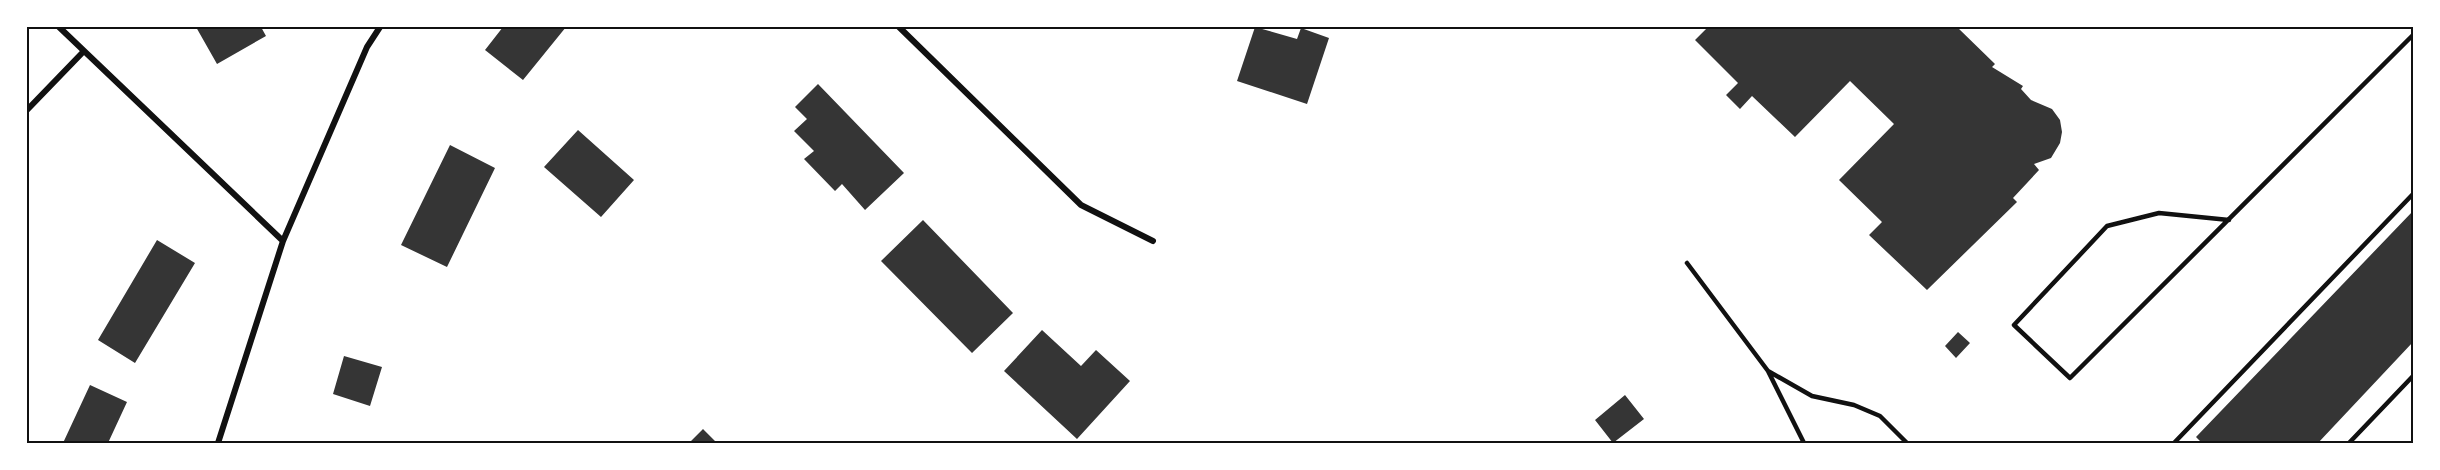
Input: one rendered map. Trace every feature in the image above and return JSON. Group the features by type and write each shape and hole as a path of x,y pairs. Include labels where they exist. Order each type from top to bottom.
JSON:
{"street":[{"path":"59,27 283,241"},
{"path":"218,443 283,241 367,47 380,27"},
{"path":"899,27 1081,205 1153,241"},
{"path":"27,110 84,51"}],"lane":[{"path":"2229,220 2158,213 2107,226 2014,325 2070,378 2229,220 2413,35"},
{"path":"2174,443 2413,194"},
{"path":"1687,262 1768,371 1804,443"},
{"path":"1768,371 1812,396 1854,405 1880,416 1907,443"},
{"path":"2349,443 2413,376"}],"building":[{"path":"196,27 261,27 266,36 217,64"},
{"path":"503,27 566,27 523,80 485,50"},
{"path":"1255,27 1297,39 1301,28 1329,38 1307,104 1237,81"},
{"path":"1708,27 1957,27 1995,64 1992,67 2023,86 2021,89 2031,100 2052,109 2060,120 2062,132 2060,143 2051,158 2034,164 2039,170 2013,198 2017,202 1927,290 1869,235 1882,222 1839,180 1894,124 1850,81 1795,137 1752,96 1740,109 1726,95 1738,83 1695,40"},
{"path":"818,84 904,173 865,210 842,184 835,191 804,159 814,151 794,131 807,119 795,107"},
{"path":"578,130 634,180 601,217 544,167"},
{"path":"450,145 495,168 447,267 401,245"},
{"path":"2413,211 2413,342 2318,443 2202,443 2196,437"},
{"path":"923,220 1013,313 972,353 881,261"},
{"path":"157,240 195,263 135,363 98,340"},
{"path":"1042,330 1081,366 1096,350 1130,381 1077,439 1004,371"},
{"path":"1958,332 1970,343 1956,358 1945,346"},
{"path":"344,356 382,367 370,406 333,394"},
{"path":"90,385 127,402 108,443 63,443"},
{"path":"1625,395 1644,419 1613,443 1595,420"},
{"path":"703,429 717,443 689,443"}]}
